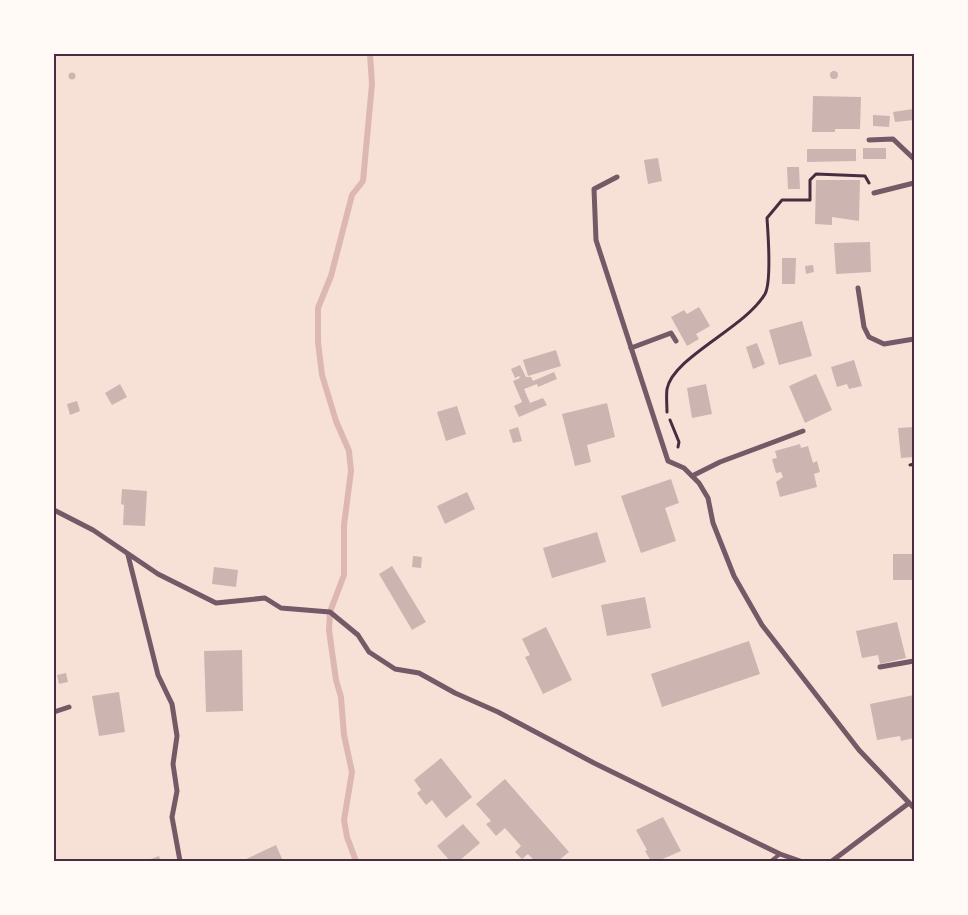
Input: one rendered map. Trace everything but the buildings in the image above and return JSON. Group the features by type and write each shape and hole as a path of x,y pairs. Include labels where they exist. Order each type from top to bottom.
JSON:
{"street":[{"path":"869,140 892,139 914,159"},
{"path":"617,177 594,189 596,240 668,461 700,483 708,498 713,523 734,576 762,625 859,750 913,807 832,861"},
{"path":"874,193 914,183"},
{"path":"858,288 864,327 869,337 884,344 914,339"},
{"path":"631,348 671,333 676,341"},
{"path":"692,476 720,462 803,431"},
{"path":"54,510 94,530 158,574 216,604 265,598 281,608 330,612 358,634 369,652 395,669 420,673 455,693 498,712 594,762 780,854 800,861"},
{"path":"128,554 158,674 172,704 177,736 173,764 177,791 172,817 180,861"},
{"path":"880,667 914,661"},
{"path":"54,712 69,707"}],"lane":[{"path":"771,861 780,854"}],"path":[{"path":"675,464 679,442 667,411 667,388 680,365 746,317 766,293 769,257 767,218 782,200 810,200 810,180 816,174 865,176 874,193"}],"waterway":[{"path":"356,861 347,837 344,820 352,772 344,735 341,697 336,680 329,630 330,612 344,575 344,525 351,471 349,451 336,421 322,375 318,342 318,308 331,276 352,195 363,181 372,84 370,54"}]}
